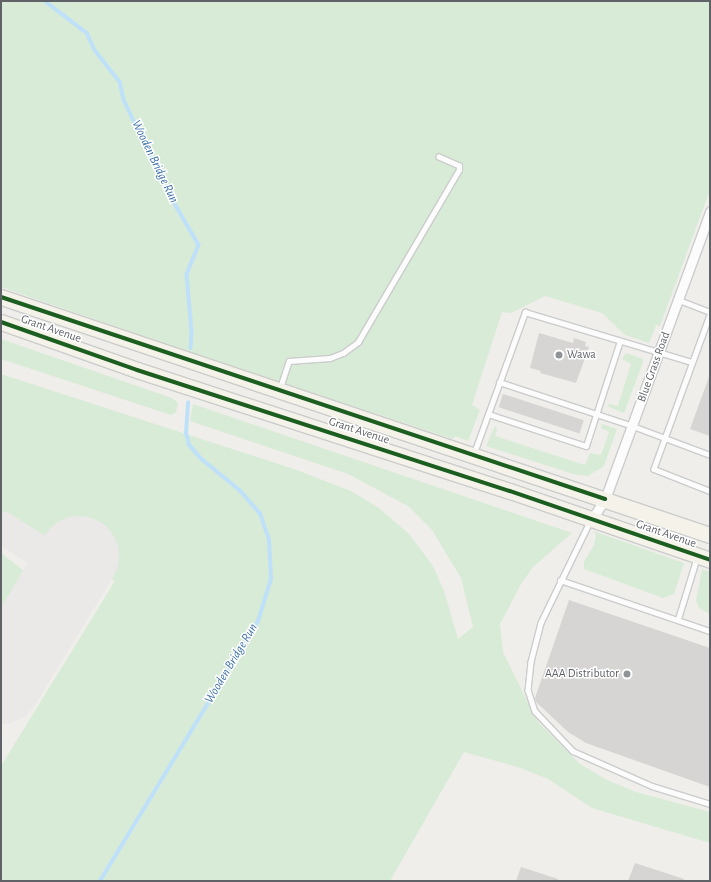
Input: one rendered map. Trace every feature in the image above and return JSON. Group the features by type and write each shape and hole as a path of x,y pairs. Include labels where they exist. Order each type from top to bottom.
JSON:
{"main road":[{"name":"Grant Avenue","path":"1,297 279,392 473,455 710,535"},
{"name":"Grant Avenue","path":"1,322 137,370 592,519 704,558"}],"street":[{"name":"Blue Grass Road","path":"592,519 605,499 633,426 710,212"}],"lane":[{"path":"279,392 289,360 330,358 343,353 358,342 459,170 459,166 439,157"},
{"path":"678,300 710,312"},
{"path":"473,455 524,312 620,342 692,362"},
{"path":"710,315 654,469 710,490"},
{"path":"488,414 586,446 620,342"},
{"path":"499,382 633,426 710,455"},
{"path":"592,519 560,580 541,623 531,662 528,690 535,711 573,751 652,786 710,804"},
{"path":"678,619 704,558"},
{"path":"560,580 710,631"}],"green space":[{"path":"1,1 710,1 710,190 660,326 656,325 649,343 625,335 602,313 545,296 511,313 502,312 472,405 480,410 468,441 455,436 453,439 198,355 1,287"},
{"path":"1,339 172,398 178,403 176,412 171,415 1,359"},
{"path":"626,353 643,359 643,362 624,413 607,406 609,404 618,406 631,364 622,359"},
{"path":"1,374 294,469 351,491 379,508 410,535 433,566 444,591 458,639 473,627 461,578 432,530 408,506 348,474 190,421 193,404 572,533 533,567 521,584 500,624 503,652 537,721 580,764 607,780 636,792 710,812 710,843 592,808 548,779 518,767 464,752 390,881 1,881 1,766 115,581 1,512"},
{"path":"602,424 617,429 604,466 588,476 573,474 486,446 495,426 497,429 495,436 585,465 590,453 601,455 609,432 601,428"},
{"path":"593,531 684,563 674,594 663,598 584,569 584,562 594,545 596,535"},
{"path":"1,553 24,571 1,609"},
{"path":"702,569 710,572 710,614 699,608 696,601"}],"building":[{"name":"Wawa","path":"539,333 573,343 574,338 586,342 585,346 589,347 576,383 540,373 541,371 530,368"},
{"path":"710,377 710,436 690,429"},
{"path":"503,394 584,420 580,434 499,407"},
{"name":"AAA Distributor","path":"569,600 710,648 710,787 586,743 568,732 536,702 535,698"},
{"path":"635,863 684,879 684,881 628,881"},
{"path":"521,867 558,879 558,881 516,881"}],"waterway":[{"name":"Wooden Bridge Run","path":"45,1 87,33 95,50 120,82 124,100 168,192 199,245 187,274 192,331 191,348"},
{"name":"Wooden Bridge Run","path":"100,881 258,621 271,579 269,540 260,514 240,491 201,459 189,445 186,433 188,403"}],"taxiway":[{"path":"1,527 70,571"}],"runway":[{"path":"1,684 79,556"}],"cycle path":[{"path":"1,297 605,499"},
{"path":"1,322 137,370 510,491 710,560"}],"place":[{"name":"Wawa","path":"559,355"},
{"name":"AAA Distributor","path":"627,674"}]}
